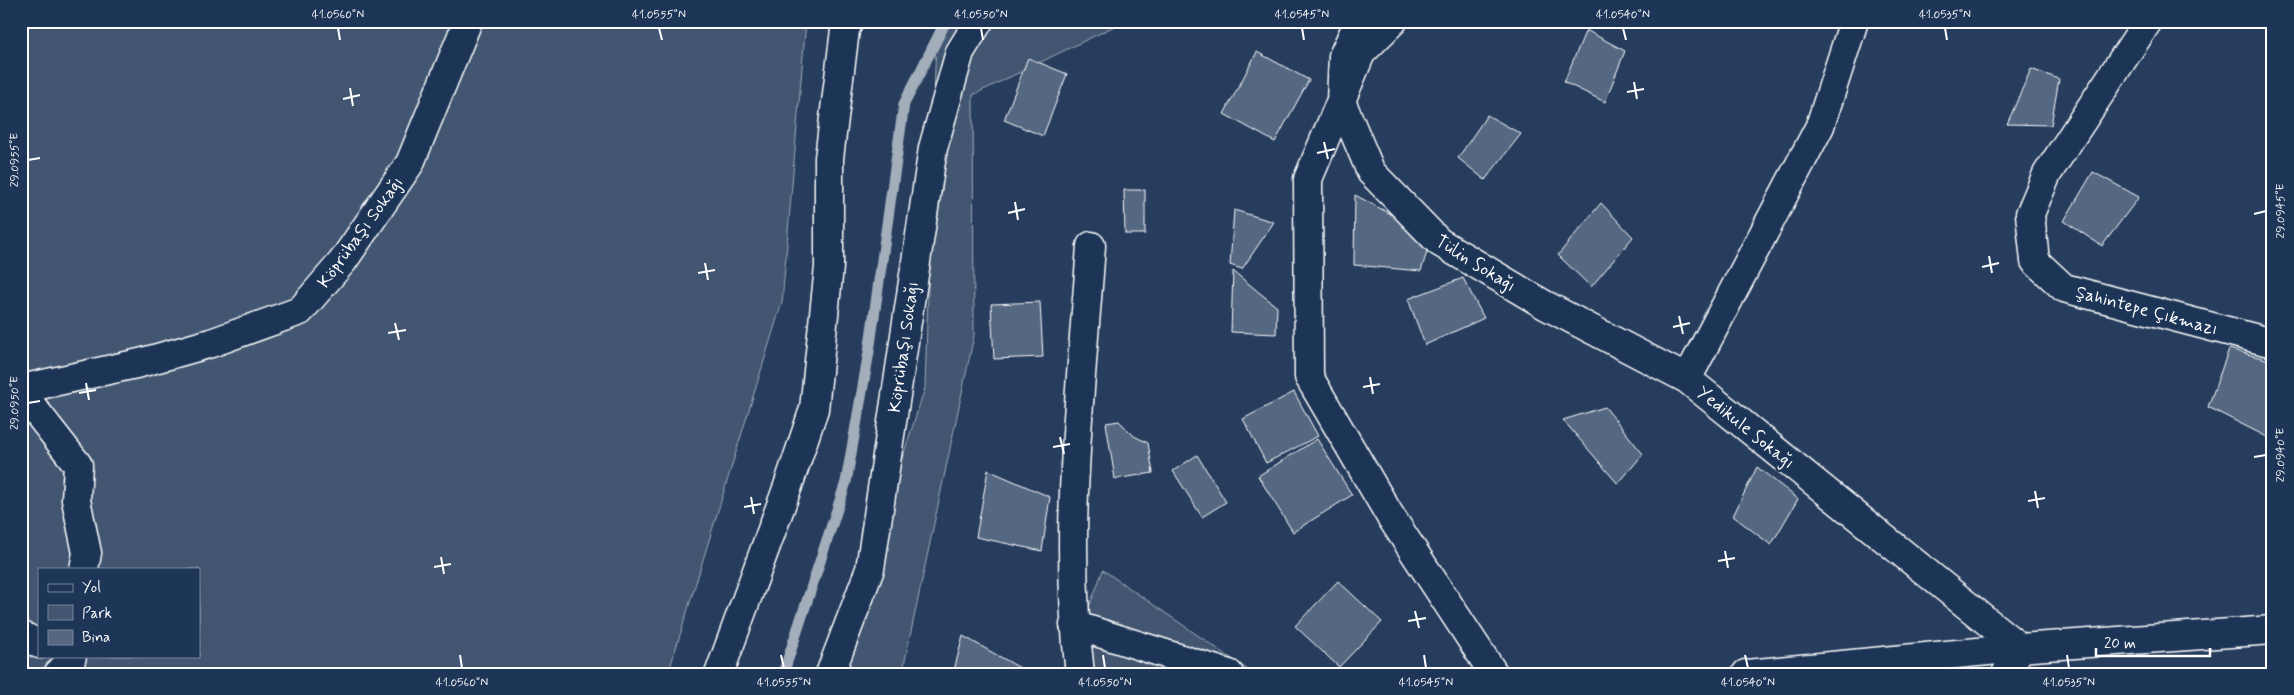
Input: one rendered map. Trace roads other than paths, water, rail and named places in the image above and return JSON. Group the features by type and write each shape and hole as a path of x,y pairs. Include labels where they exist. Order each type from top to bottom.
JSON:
{"street":[{"name":"Köprübaşı Sokağı","path":"21,390 140,363 211,343 300,311 344,261 410,163 468,21"},
{"path":"719,674 788,486 814,409 829,268 829,158 845,30 849,21"},
{"name":"Köprübaşı Sokağı","path":"830,674 870,569 933,148 960,52 979,21"},
{"name":"Tülin Sokağı","path":"1359,21 1343,56 1341,101 1371,172 1439,242 1545,305 1687,379"},
{"path":"1393,21 1361,53 1308,179 1309,377 1389,514 1494,674"},
{"name":"Yedikule Sokağı","path":"1854,21 1820,126 1687,379 2020,648"},
{"name":"Şahintepe Çıkmazı","path":"2148,21 2047,174 2030,214 2035,261 2064,288 2273,343"},
{"path":"1080,674 1074,626 1073,488 1091,246"},
{"path":"21,390 78,465 76,500 87,553 84,568"},
{"path":"1074,626 1229,674"},
{"path":"1746,674 2020,648 2273,630"},
{"path":"21,635 38,644"},
{"path":"2006,674 2020,648"}],"waterway":[{"path":"783,674 846,482 869,352 904,104 946,21"}]}
